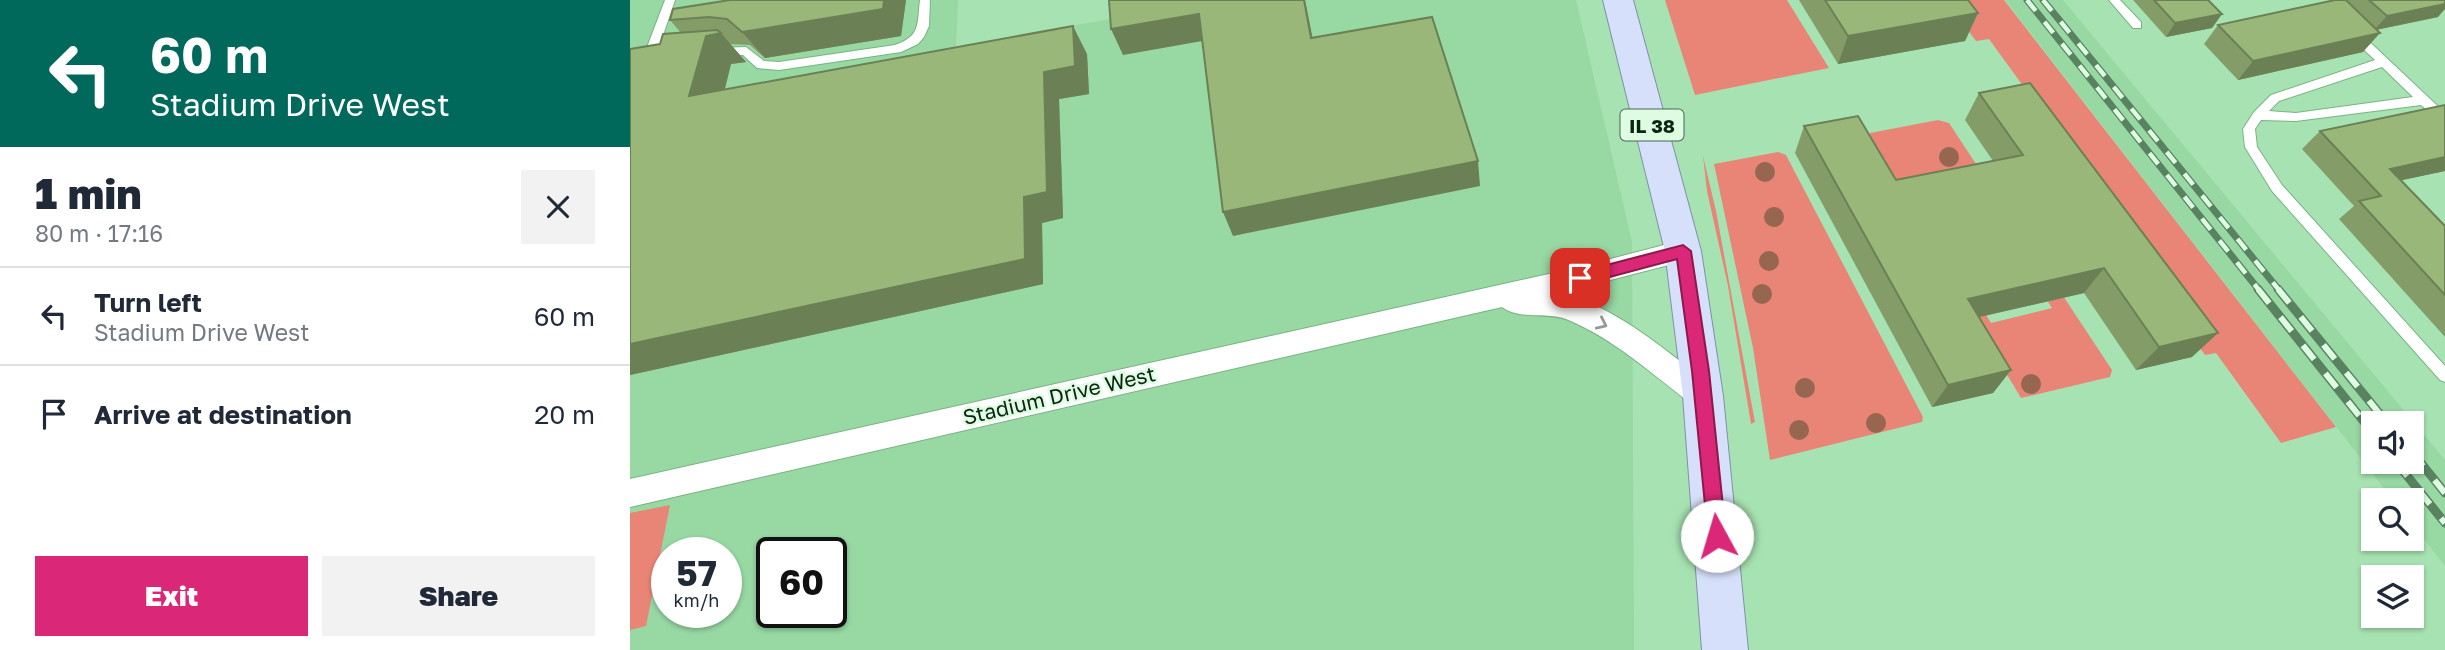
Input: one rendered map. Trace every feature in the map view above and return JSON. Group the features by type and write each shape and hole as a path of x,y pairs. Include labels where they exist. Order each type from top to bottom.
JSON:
{"main road":[{"name":"IL 38","path":"1618,0 1683,251 1703,396 1725,650"}],"street":[{"name":"Stadium Drive West","path":"630,492 1489,299 1646,263 1683,251"},
{"name":"Stadium Drive West","path":"1489,299 1566,307 1614,329 1703,396"}],"lane":[{"path":"670,0 652,50 654,56 673,57"},
{"path":"709,52 746,51 761,65 779,65 897,49 915,43 921,36 925,0"},
{"path":"2115,0 2137,25"},
{"path":"2346,26 2445,120"},
{"path":"2383,62 2275,98 2249,129 2251,147 2277,188 2445,376"},
{"path":"2258,116 2296,117 2424,100"}],"shaded area":[{"path":"630,0 958,0 956,47 1214,0 1576,0 1632,242 1634,650 630,650"},
{"path":"1665,0 1787,0 1829,68 1695,95"},
{"path":"1945,0 2004,0 2336,427 2281,443 2216,353 2205,355 2021,104 2034,101 1989,39 1976,41"},
{"path":"2005,0 2063,0 2404,411 2361,411 2361,459"},
{"path":"1938,120 1949,123 2007,211 1921,228 1867,140 1870,133"},
{"path":"1778,152 1786,155 1923,417 1922,422 1770,460 1753,348 1714,164"},
{"path":"1703,156 1716,211 1755,422 1751,424 1728,286 1707,191"},
{"path":"2042,264 2112,370 2110,377 2021,398 1953,284 1965,281 1991,323 2052,308 2027,268"},
{"path":"2424,435 2445,460 2445,566 2424,539 2424,488 2384,488 2373,474 2424,474"},
{"path":"670,505 664,537 651,537 651,601 646,626 630,630 630,513"}],"building":[{"path":"730,0 884,0 883,9 742,32 727,19 709,17 670,20 673,9"},
{"path":"1109,0 1304,0 1311,38 1432,17 1478,161 1223,212 1199,14 1111,29"},
{"path":"1825,0 1968,0 1978,13 1848,36"},
{"path":"2154,0 2208,0 2222,14 2175,23"},
{"path":"2335,0 2346,0 2380,33 2253,61 2218,25"},
{"path":"2369,0 2445,0 2445,4 2387,16"},
{"path":"1073,26 1075,66 1044,72 1047,192 1024,197 1025,259 630,344 630,49 660,44 663,34 717,30 721,33 706,36 689,96"},
{"path":"2030,83 2218,333 2159,347 2104,268 1968,299 2011,370 1948,385 1804,126 1858,116 1896,180 2023,155 1979,93"},
{"path":"2445,105 2445,157 2390,169 2445,226 2445,295 2359,201 2381,196 2320,131"}],"railway":[{"path":"2027,0 2259,290"},
{"path":"2043,0 2279,290"},
{"path":"2258,289 2361,418"},
{"path":"2278,289 2377,411"},
{"path":"2424,467 2445,493"},
{"path":"2406,474 2445,523"}],"route":[{"path":"1580,278 1646,263 1683,251 1701,371 1717,536"}]}
